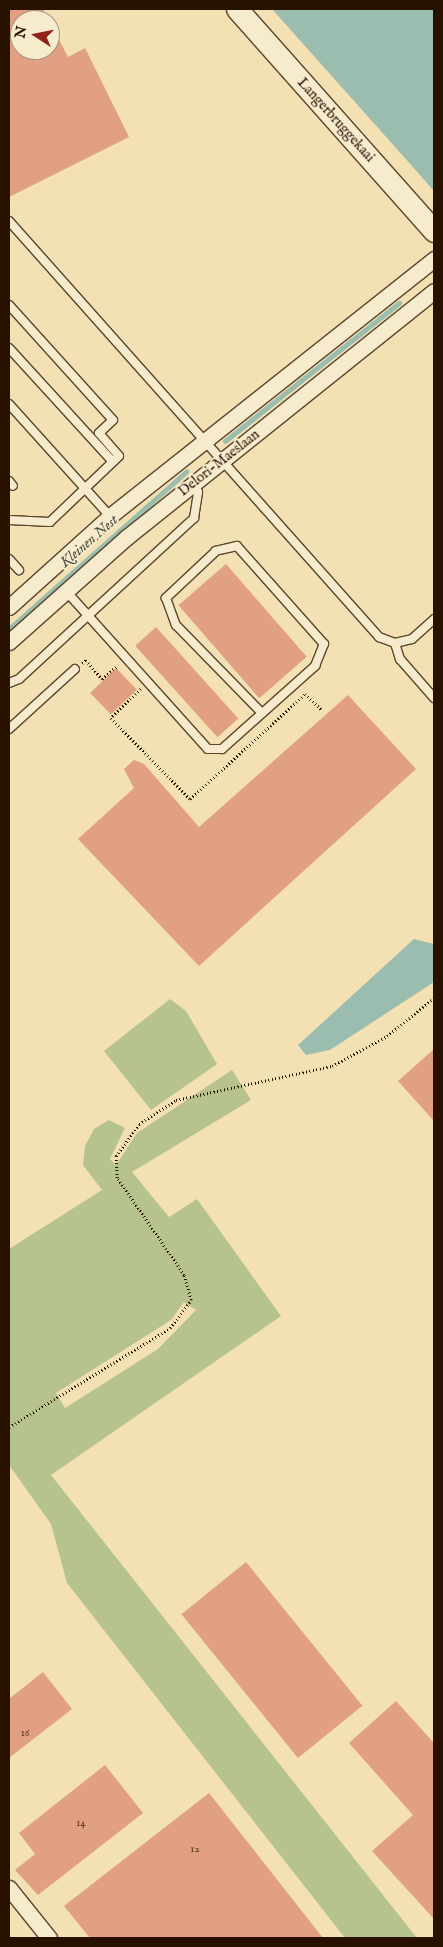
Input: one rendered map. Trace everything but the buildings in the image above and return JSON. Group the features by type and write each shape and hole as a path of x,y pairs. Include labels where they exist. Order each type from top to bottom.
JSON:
{"main road":[{"name":"Langerbruggekaai","path":"237,9 434,230"}],"street":[{"name":"Delori-Maeslaan","path":"9,607 110,516 434,259"},
{"name":"Delori-Maeslaan","path":"9,642 66,591 194,483 434,291"},
{"path":"9,1888 49,1938"}],"lane":[{"path":"9,221 380,636 395,643 412,639 434,619"},
{"path":"9,305 113,420 99,433 119,456 88,488 50,522 9,520"},
{"path":"9,348 113,462"},
{"path":"9,404 88,488 110,516"},
{"path":"9,683 19,679 194,518 198,492 194,483"},
{"path":"66,591 208,749 222,749 315,666 324,644 237,546 216,551 166,598 176,625 262,713"},
{"path":"9,559 19,570"},
{"path":"395,643 400,659 434,698"},
{"path":"9,729 75,669"}],"path":[{"path":"9,1427 170,1328 191,1300 184,1274 117,1178 116,1156 139,1124 176,1100 332,1066 387,1036 434,998"}],"green space":[{"path":"170,999 186,1011 217,1064 151,1110 104,1051"},
{"path":"232,1070 251,1100 132,1172 169,1217 197,1199 281,1316 51,1475 417,1938 345,1938 67,1583 51,1524 9,1465 9,1249 102,1190 83,1165 85,1146 94,1129 109,1120 125,1128 110,1159 116,1165 137,1133","holes":["184,1302 196,1310 158,1349 65,1408 56,1393 171,1320"]}],"shaded area":[{"path":"272,9 434,9 434,191 412,166"},
{"path":"414,939 434,944 434,982 330,1050 306,1055 298,1045"}],"waterway":[{"name":"Kleinen Nest","path":"225,441 399,303"},
{"name":"Kleinen Nest","path":"9,629 186,472"}]}
